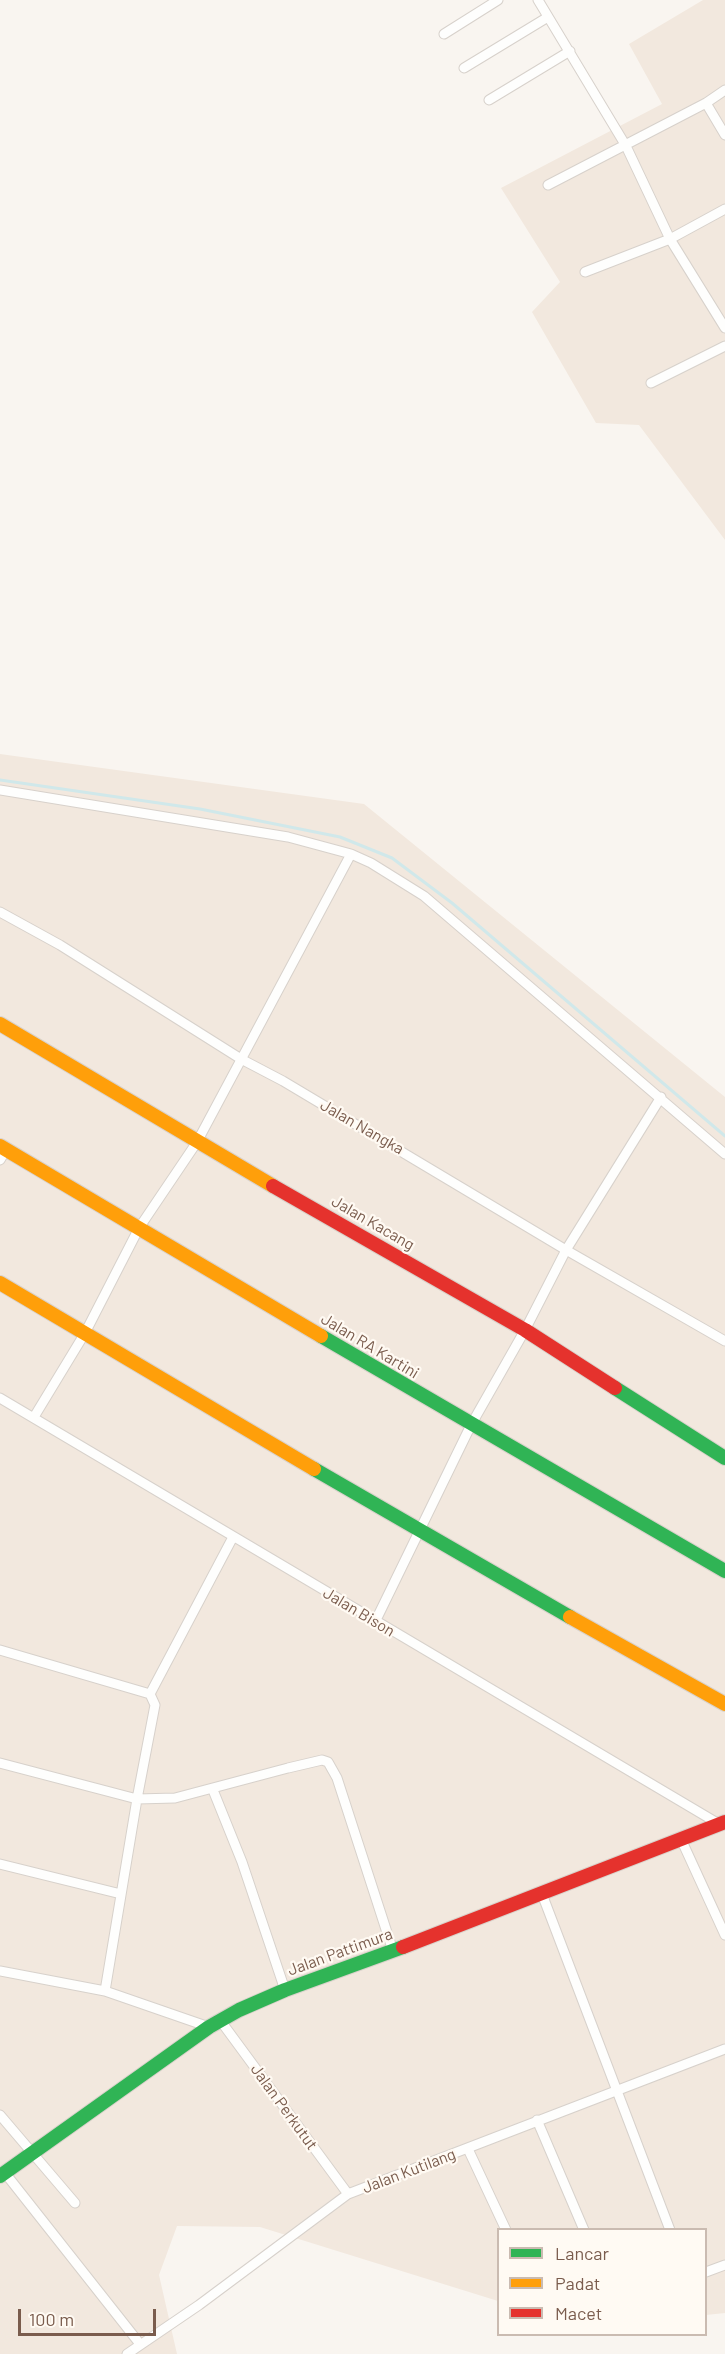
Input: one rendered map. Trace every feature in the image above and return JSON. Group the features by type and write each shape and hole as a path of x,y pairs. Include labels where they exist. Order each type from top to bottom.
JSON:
{"street":[{"path":"444,34 498,0"},
{"path":"538,0 626,146 670,239 725,328"},
{"path":"464,68 548,17"},
{"path":"489,100 570,51"},
{"path":"548,185 626,146 706,103 725,90"},
{"path":"706,103 725,135"},
{"path":"585,272 670,239 725,209"},
{"path":"651,383 725,346"},
{"path":"0,790 288,837 351,854 382,869 424,896 725,1154"},
{"path":"34,1417 85,1333 139,1228 197,1142 351,854"},
{"name":"Jalan Nangka","path":"0,912 60,945 241,1059 355,1123 566,1250 725,1341"},
{"name":"Jalan Kacang","path":"0,1024 197,1142 525,1329 725,1458"},
{"path":"375,1622 471,1425 566,1250 660,1097"},
{"name":"Jalan RA Kartini","path":"2,1152 139,1228 471,1425 725,1571"},
{"path":"0,1283 418,1531 725,1704"},
{"name":"Jalan Bison","path":"0,1398 375,1622 722,1823"},
{"path":"150,1694 233,1537"},
{"path":"0,1650 150,1694 155,1705 105,1991"},
{"path":"0,1763 137,1799 175,1798 213,1790 288,1768 322,1760 328,1762 337,1778 393,1951"},
{"path":"213,1790 242,1862 285,1990"},
{"name":"Jalan Pattimura","path":"2,2175 214,2023 285,1990 393,1951 722,1823"},
{"path":"681,1839 725,1935"},
{"path":"0,1864 121,1894"},
{"path":"542,1893 670,2228"},
{"path":"0,1971 105,1991 214,2023"},
{"name":"Jalan Perkutut","path":"214,2023 348,2194"},
{"name":"Jalan Kutilang","path":"127,2354 199,2305 348,2194 725,2049"},
{"path":"0,2115 75,2204"},
{"path":"537,2120 584,2228"},
{"path":"468,2149 506,2228"},
{"path":"2,2175 140,2344"},
{"path":"707,2271 725,2265"}],"shaded area":[{"path":"703,0 725,0 725,540 639,425 596,423 532,312 560,282 501,188 662,104 629,44"},
{"path":"0,754 364,804 725,1097 725,2313 707,2315 707,2228 497,2228 497,2301 260,2227 177,2226 159,2275 177,2354 0,2354"}],"waterway":[{"path":"0,780 200,809 340,837 392,858 452,903 725,1136"}],"traffic: fast":[{"path":"321,1336 725,1571"},
{"path":"615,1388 725,1458"},
{"path":"314,1469 570,1617"},
{"path":"0,2176 209,2027 239,2010 285,1990 403,1947"}],"traffic: slow":[{"path":"0,1024 273,1186"},
{"path":"0,1146 321,1336"},
{"path":"0,1283 314,1469"},
{"path":"570,1617 725,1704"}],"traffic: jam":[{"path":"273,1186 525,1330 615,1388"},
{"path":"403,1947 725,1822"}]}
